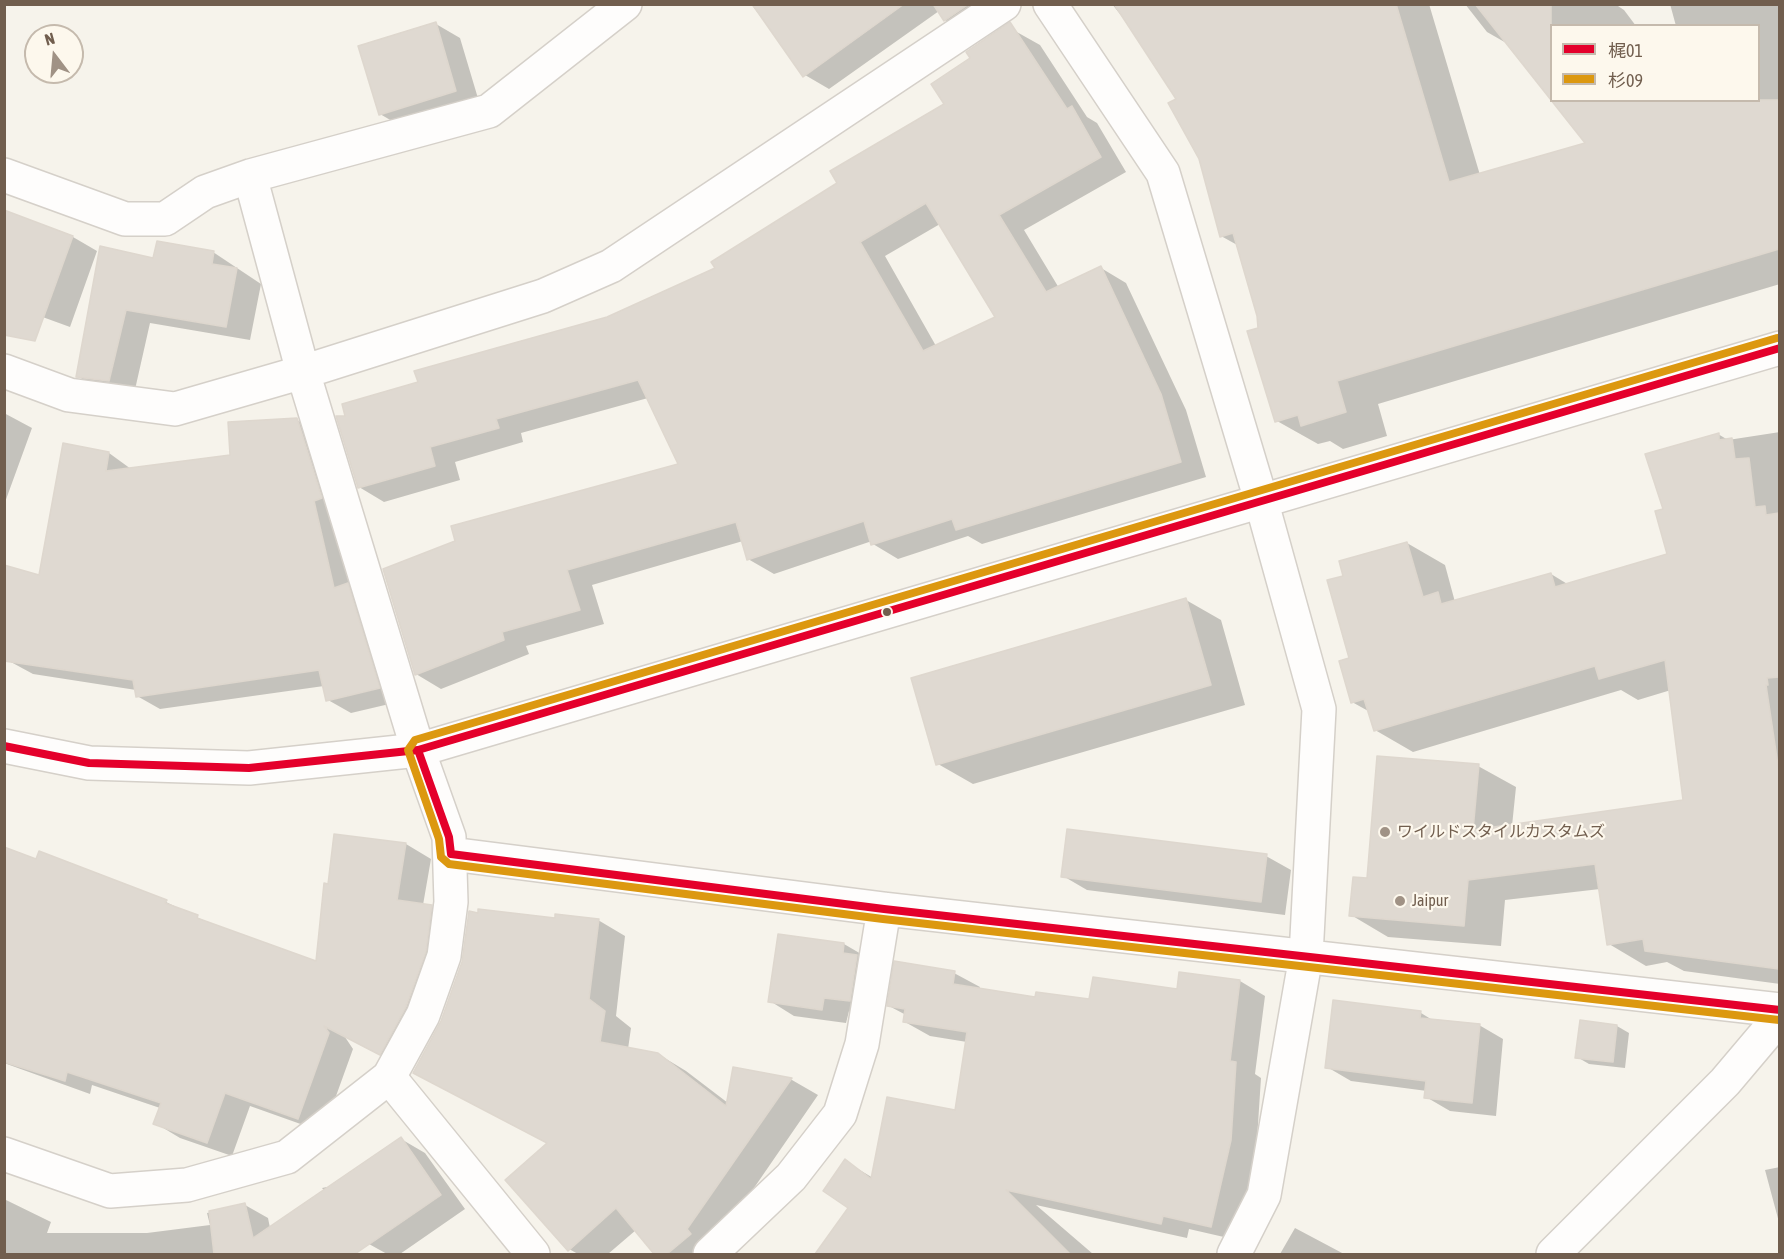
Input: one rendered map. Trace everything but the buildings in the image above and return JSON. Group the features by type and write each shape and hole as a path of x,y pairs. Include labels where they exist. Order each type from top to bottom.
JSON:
{"street":[{"path":"4,175 125,219 165,219 205,192 250,176 489,111 624,4"},
{"path":"4,371 69,395 175,409 303,372 543,297 611,266 1004,4"},
{"path":"1050,4 1163,173 1261,500 1319,709 1306,956 1264,1195 1234,1254"},
{"path":"4,1154 110,1191 187,1185 287,1157 389,1077 423,1015 444,956 451,902 449,837 418,750 303,372 250,176"},
{"path":"4,746 89,763 249,768 418,750 1779,348"},
{"path":"451,854 884,909 1779,1010"},
{"path":"710,1254 792,1177 840,1114 862,1044 884,909"},
{"path":"1553,1254 1725,1082 1779,1017"},
{"path":"389,1077 533,1254"}],"transit line":[{"name":"杉09","path":"1777,338 415,740 408,750 439,839 441,857 449,864 883,919 1779,1020"},
{"name":"梶01","path":"4,746 89,763 249,768 418,750 1780,348"},
{"name":"梶01","path":"418,750 449,837 451,854 884,909 1780,1010"}],"place":[{"name":"ワイルドスタイルカスタムズ","path":"1385,832"},
{"name":"Jaipur","path":"1400,901"}]}
